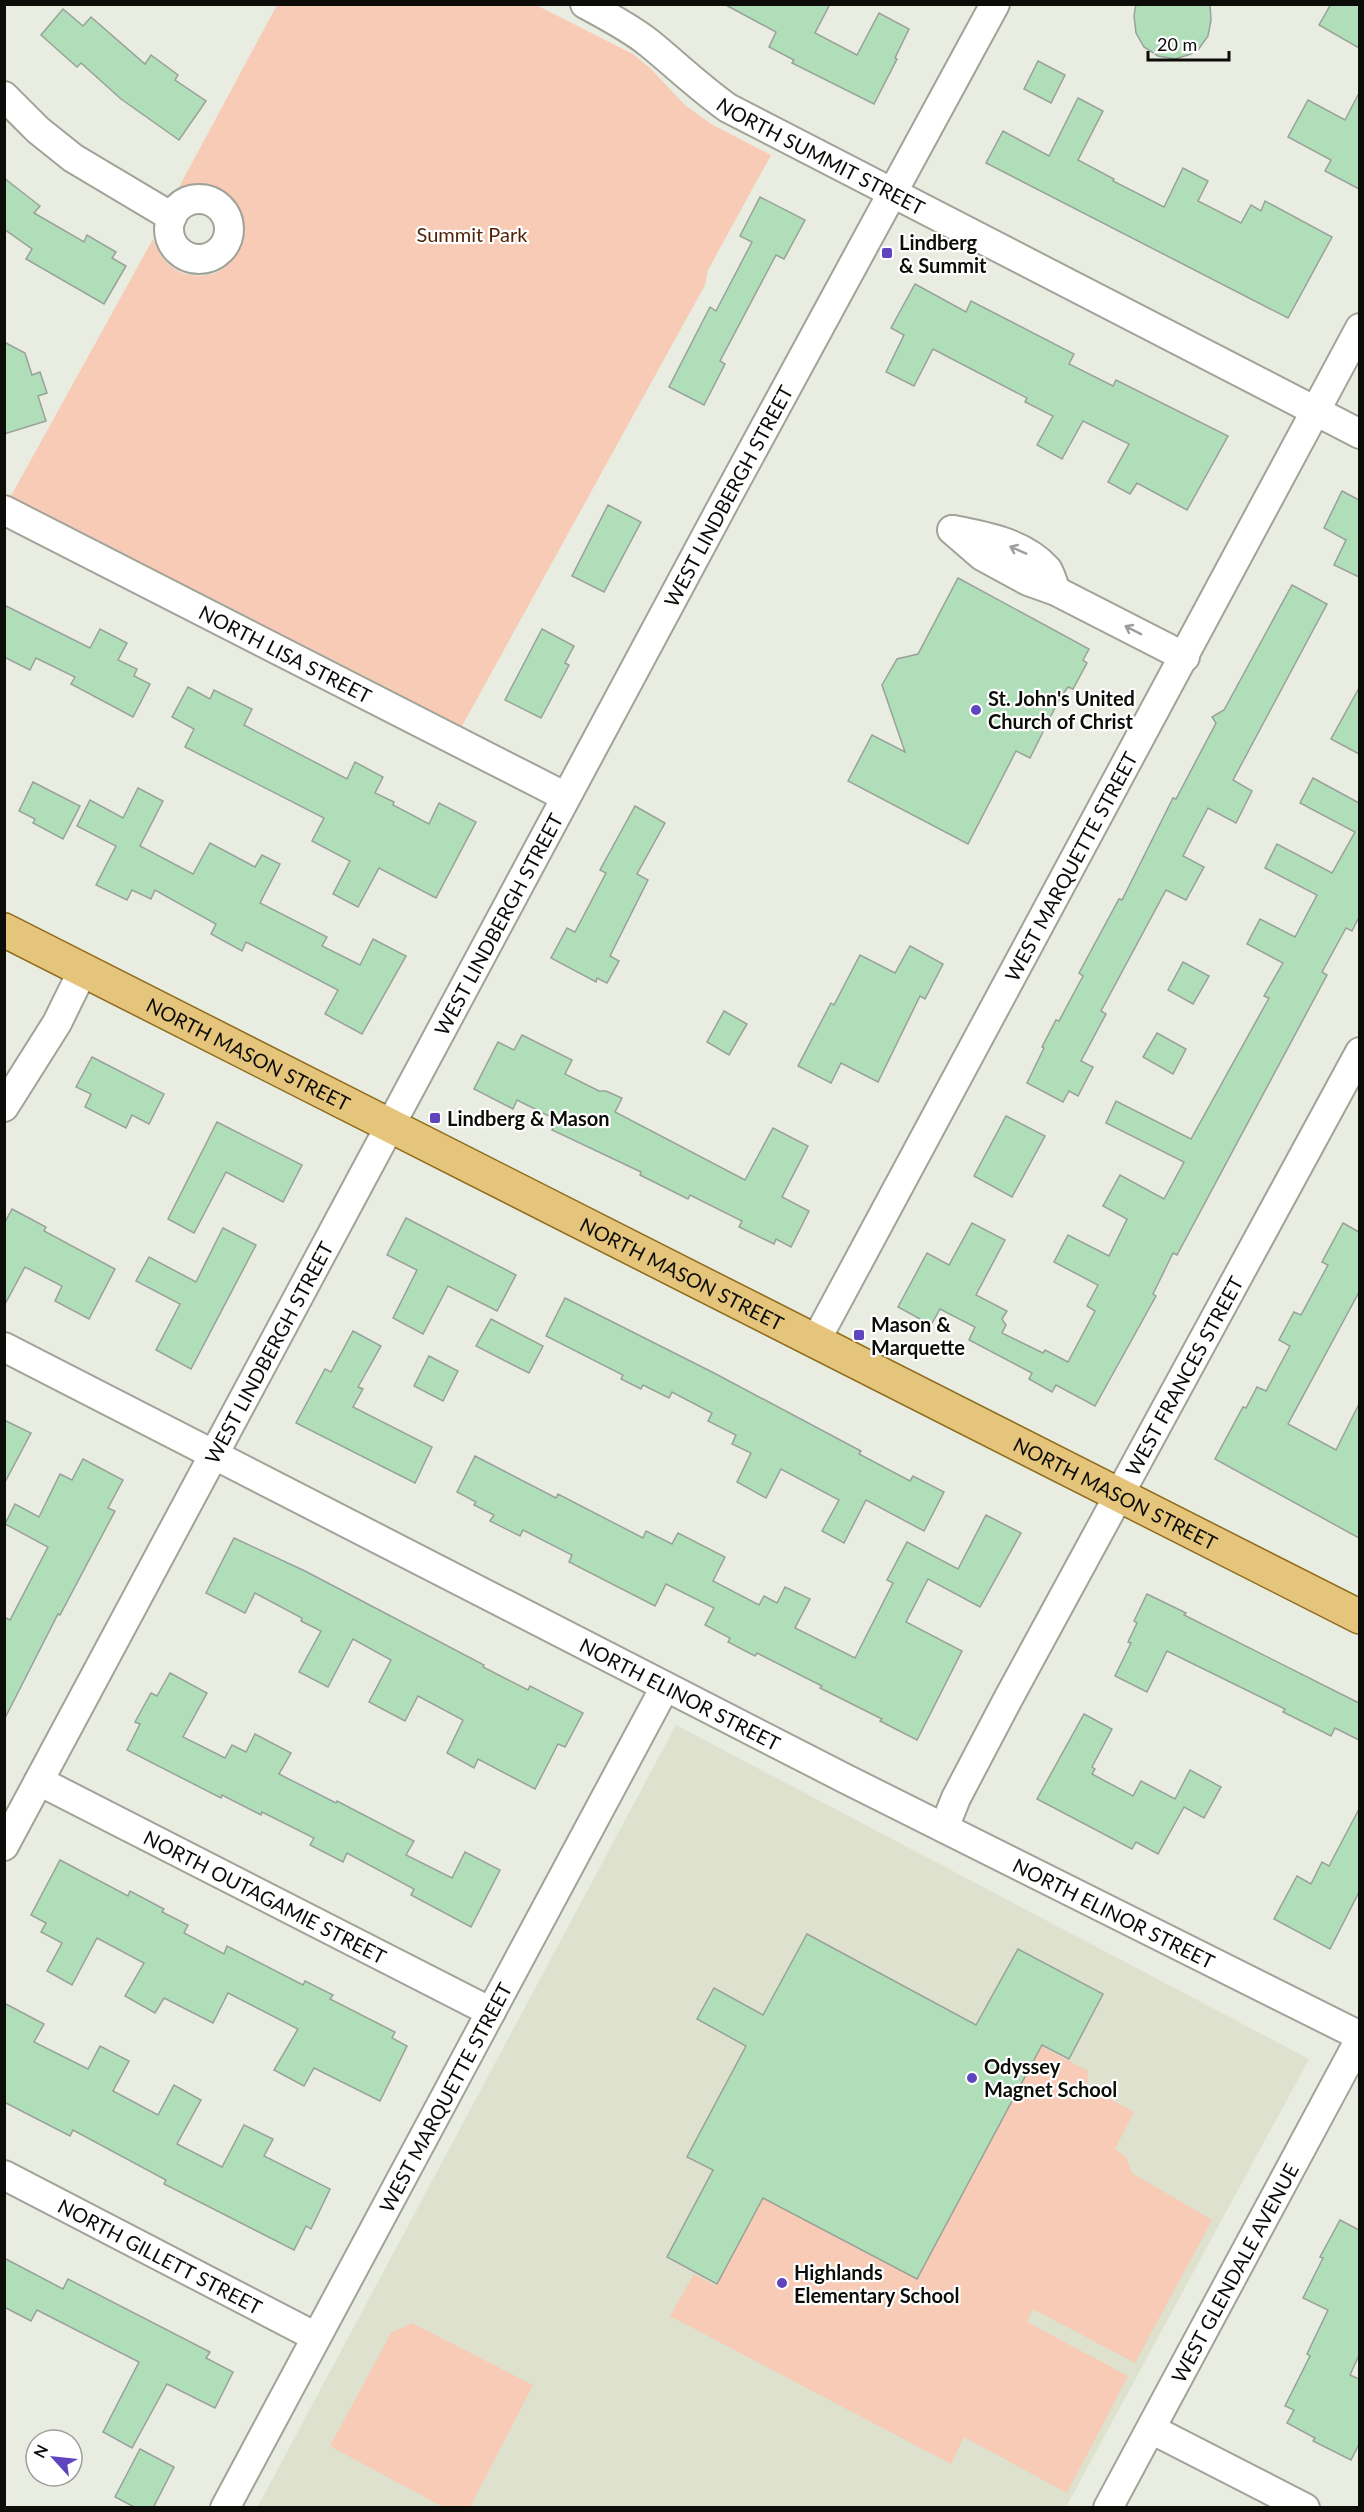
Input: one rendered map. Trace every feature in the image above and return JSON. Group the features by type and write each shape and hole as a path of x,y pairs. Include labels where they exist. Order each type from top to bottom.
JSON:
{"main road":[{"name":"NORTH MASON STREET","path":"4,930 1359,1617"}],"street":[{"name":"NORTH SUMMIT STREET","path":"585,4 625,26 650,44 699,88 728,108 1359,434"},
{"name":"WEST LINDBERGH STREET","path":"4,1846 212,1454 995,4"},
{"path":"4,96 38,130 74,158 118,187 172,217"},
{"name":"WEST MARQUETTE STREET","path":"815,1342 1185,657 1359,328"},
{"name":"NORTH LISA STREET","path":"4,510 566,797"},
{"path":"952,530 982,556 1028,581 1056,591 1185,657"},
{"path":"4,1107 57,1023 83,970"},
{"name":"WEST FRANCES STREET","path":"944,1828 956,1798 1008,1699 1359,1052"},
{"name":"NORTH ELINOR STREET","path":"4,1347 665,1687 1359,2037"},
{"name":"WEST MARQUETTE STREET","path":"225,2508 665,1687"},
{"name":"NORTH OUTAGAMIE STREET","path":"39,1781 491,2012"},
{"name":"WEST GLENDALE AVENUE","path":"1108,2508 1359,2037"},
{"name":"NORTH GILLETT STREET","path":"4,2175 316,2337"},
{"path":"1150,2428 1305,2508"}],"shaded area":[{"name":"Highlands Elementary School","path":"676,1725 1309,2059 1066,2507 257,2508"}],"green space":[{"name":"Summit Park","path":"277,5 536,5 633,54 651,69 685,105 711,124 771,155 708,270 705,285 462,726 11,496 153,239 167,263 177,271 191,275 214,273 230,263 239,246 242,227 237,208 224,193 205,186 178,189"},
{"path":"1041,2046 1088,2071 1087,2087 1134,2112 1115,2149 1126,2157 1132,2173 1212,2220 1135,2363 1033,2309 1027,2322 1128,2376 1067,2493 964,2437 951,2464 670,2316 694,2274 716,2286 757,2209 756,2194 917,2279"},
{"path":"412,2323 533,2385 470,2507 443,2507 330,2446 391,2333"}],"building":[{"path":"724,4 830,4 815,33 857,55 879,13 909,29 895,58 897,59 874,104 792,63 794,60 769,47 776,32"},
{"path":"1136,4 1210,4 1211,20 1208,36 1198,50 1191,54 1175,59 1158,56 1144,47 1136,33 1134,16"},
{"path":"1331,4 1359,4 1359,48 1319,25"},
{"path":"63,9 83,26 91,17 145,64 151,55 178,75 175,80 206,101 179,140 121,99 81,63 77,67 41,35"},
{"path":"1038,61 1065,75 1051,103 1024,89"},
{"path":"1359,93 1359,189 1325,171 1331,160 1288,137 1308,100 1345,120"},
{"path":"1078,98 1103,111 1078,160 1114,179 1113,181 1164,207 1183,168 1208,181 1198,201 1241,223 1251,205 1261,211 1265,201 1332,237 1288,318 986,163 1003,131 1049,156"},
{"path":"4,178 40,206 34,213 84,242 87,235 116,252 112,258 126,266 104,304 26,259 32,249 4,229"},
{"path":"760,197 805,220 784,259 776,255 720,361 725,364 704,405 669,387 710,307 716,311 752,242 740,236"},
{"path":"915,284 966,312 971,301 1074,354 1069,364 1113,386 1116,380 1228,436 1187,510 1137,483 1130,494 1108,482 1129,444 1083,421 1062,459 1037,445 1053,416 1025,402 1027,398 933,349 914,386 886,372 904,335 891,328"},
{"path":"4,342 25,353 32,375 40,372 47,393 38,396 46,421 4,434"},
{"path":"1342,491 1359,500 1359,577 1334,565 1346,540 1324,528"},
{"path":"608,505 641,522 604,592 572,576"},
{"name":"St. John's United Church of Christ","path":"958,578 1089,649 1083,660 1087,663 1073,689 1068,687 1060,698 1030,758 1016,751 968,844 848,781 872,735 905,752 882,685 897,659 918,654"},
{"path":"1292,585 1327,604 1233,780 1252,791 1236,823 1208,808 1183,856 1204,867 1186,900 1166,890 1101,1011 1106,1014 1081,1061 1093,1067 1078,1096 1069,1091 1063,1102 1027,1083 1044,1048 1042,1047 1056,1020 1059,1021 1083,976 1079,973 1119,899 1122,900 1173,798 1176,799 1216,723 1212,717 1224,710"},
{"path":"4,605 90,648 100,629 127,643 118,660 137,669 134,676 150,684 133,717 71,684 75,677 36,658 30,670 4,657"},
{"path":"542,629 574,646 565,663 569,665 541,718 505,700"},
{"path":"188,687 210,699 214,690 252,709 244,725 347,779 355,762 383,777 375,793 429,824 439,803 476,822 436,898 379,868 358,907 333,894 350,861 312,841 324,818 185,747 194,729 172,717"},
{"path":"1359,688 1359,754 1331,739"},
{"path":"1313,778 1359,803 1359,917 1352,931 1346,928 1322,972 1327,975 1177,1255 1173,1253 1153,1294 1156,1296 1095,1406 1056,1385 1052,1392 1029,1379 1032,1373 969,1340 975,1327 940,1309 931,1325 898,1307 927,1253 949,1265 972,1223 1005,1240 976,1295 1007,1311 1002,1319 1006,1325 1002,1333 1043,1353 1045,1350 1068,1362 1095,1311 1087,1306 1098,1285 1054,1262 1068,1235 1109,1256 1127,1219 1103,1206 1120,1175 1164,1199 1184,1162 1106,1123 1116,1101 1191,1139 1269,998 1264,996 1283,963 1247,944 1260,919 1295,937 1317,895 1265,868 1277,844 1332,873 1355,832 1300,803"},
{"path":"33,782 80,806 63,839 33,823 35,819 19,811"},
{"path":"138,788 163,801 140,846 193,874 210,843 255,867 262,855 280,864 260,903 327,937 322,946 360,965 373,939 406,956 362,1034 325,1014 338,990 246,942 242,951 211,934 216,924 155,890 151,899 132,890 127,900 96,885 116,846 77,826 90,800 123,818"},
{"path":"635,806 665,823 637,874 648,880 610,956 619,961 607,983 597,978 596,982 551,958 567,928 575,932 606,873 600,870"},
{"path":"910,946 943,964 925,999 920,996 878,1082 841,1063 831,1083 798,1066 831,1003 834,1005 860,955 895,973"},
{"path":"1183,962 1209,976 1193,1004 1168,990"},
{"path":"724,1011 747,1024 729,1055 707,1042"},
{"path":"1157,1033 1186,1049 1173,1074 1143,1057"},
{"path":"522,1035 572,1060 565,1074 599,1091 606,1091 622,1098 615,1112 745,1180 773,1128 808,1146 782,1197 809,1211 791,1247 776,1239 774,1244 739,1227 742,1221 690,1195 688,1199 640,1175 641,1172 552,1130 557,1120 517,1100 513,1109 474,1089 498,1042 514,1050"},
{"path":"92,1057 164,1094 149,1124 132,1115 126,1128 85,1107 91,1094 76,1087"},
{"path":"1006,1116 1045,1136 1012,1197 974,1176"},
{"path":"217,1122 302,1165 283,1202 226,1172 194,1233 168,1219"},
{"path":"12,1209 46,1227 44,1231 115,1269 89,1319 55,1301 62,1286 25,1267 4,1306 4,1224"},
{"path":"406,1218 516,1275 497,1311 448,1286 423,1334 393,1318 417,1270 387,1255"},
{"path":"1343,1223 1359,1232 1359,1292 1288,1424 1336,1450 1359,1404 1359,1538 1215,1459 1243,1407 1246,1408 1257,1387 1266,1391 1290,1346 1279,1340 1294,1312 1301,1315 1328,1265 1322,1262"},
{"path":"223,1228 256,1245 191,1369 156,1350 180,1304 136,1281 149,1257 196,1282"},
{"path":"565,1298 714,1373 861,1451 859,1454 910,1481 913,1476 944,1492 924,1531 866,1500 844,1543 822,1531 839,1500 781,1469 766,1498 737,1482 751,1453 732,1444 736,1435 708,1421 712,1413 672,1392 669,1398 643,1385 641,1389 621,1379 623,1375 546,1336"},
{"path":"491,1319 543,1346 529,1373 476,1346"},
{"path":"353,1331 381,1346 358,1387 363,1389 353,1407 432,1447 415,1483 296,1423 325,1369 331,1372"},
{"path":"429,1356 458,1371 443,1401 414,1386"},
{"path":"4,1420 31,1433 4,1484"},
{"path":"475,1456 556,1498 558,1494 643,1538 646,1531 672,1544 678,1533 725,1557 713,1581 759,1605 764,1596 777,1603 785,1587 810,1599 795,1628 855,1658 893,1583 887,1580 907,1542 958,1569 986,1515 1021,1533 980,1607 928,1579 906,1622 962,1651 917,1740 880,1721 882,1719 820,1688 822,1686 757,1653 755,1656 728,1642 730,1638 705,1625 714,1608 666,1584 655,1606 569,1562 572,1555 523,1530 520,1536 490,1521 494,1515 474,1505 476,1502 457,1492"},
{"path":"83,1459 123,1480 108,1508 115,1511 60,1615 58,1614 4,1720 4,1617 10,1620 48,1547 5,1524 15,1504 39,1517 60,1474 72,1480"},
{"path":"234,1538 305,1571 528,1690 530,1686 583,1713 565,1747 558,1744 535,1789 478,1759 474,1768 447,1753 463,1720 418,1696 405,1721 369,1702 391,1660 353,1639 328,1687 299,1672 321,1631 255,1593 245,1613 206,1593"},
{"path":"1147,1594 1359,1703 1359,1740 1335,1728 1331,1736 1283,1712 1285,1709 1167,1651 1147,1692 1115,1676 1131,1643 1128,1642 1137,1623 1134,1621"},
{"path":"170,1673 207,1693 183,1737 225,1758 232,1745 246,1752 255,1734 291,1753 279,1774 414,1841 406,1855 452,1878 465,1852 500,1870 471,1927 411,1895 414,1889 347,1853 343,1862 310,1845 314,1838 262,1812 261,1815 222,1795 221,1798 127,1750 140,1724 135,1722 151,1693 157,1696"},
{"path":"1084,1714 1112,1729 1092,1767 1095,1769 1092,1774 1133,1796 1141,1781 1175,1799 1190,1770 1221,1787 1204,1818 1184,1807 1158,1854 1136,1842 1132,1849 1037,1799"},
{"path":"1359,1809 1359,1892 1330,1949 1274,1919 1297,1876 1311,1884 1322,1862 1329,1866"},
{"path":"60,1860 128,1896 130,1891 164,1909 162,1912 188,1925 184,1933 224,1954 227,1946 303,1985 305,1981 333,1995 330,1999 395,2032 392,2038 407,2046 380,2101 314,2068 304,2086 274,2070 298,2029 228,1993 213,2023 164,1998 155,2013 125,1996 144,1963 97,1938 72,1985 47,1971 62,1943 41,1932 46,1923 31,1915"},
{"path":"807,1934 976,2025 1018,1949 1103,1994 1069,2059 1042,2045 917,2279 763,2198 717,2284 667,2257 713,2170 687,2157 746,2046 697,2019 714,1988 763,2015"},
{"path":"4,2003 44,2024 34,2042 88,2069 100,2046 129,2061 113,2091 158,2115 174,2085 201,2100 177,2144 222,2167 244,2125 273,2139 264,2156 330,2189 311,2229 306,2226 294,2250 164,2184 166,2180 73,2130 70,2136 4,2102"},
{"path":"1340,2220 1359,2230 1359,2355 1350,2375 1359,2379 1359,2444 1351,2460 1313,2441 1315,2438 1287,2423 1294,2410 1285,2406 1310,2356 1307,2354 1328,2310 1303,2298 1323,2258 1320,2257"},
{"path":"4,2258 63,2289 68,2279 210,2352 206,2358 233,2372 215,2408 167,2384 132,2448 103,2432 139,2362 37,2310 31,2321 4,2307"},
{"path":"140,2449 174,2467 153,2508 136,2508 115,2497"}],"place":[{"name":"Lindberg & Summit","path":"887,253"},
{"name":"St. John's United Church of Christ","path":"976,710"},
{"name":"Lindberg & Mason","path":"435,1118"},
{"name":"Mason & Marquette","path":"859,1335"},
{"name":"Odyssey Magnet School","path":"972,2078"},
{"name":"Highlands Elementary School","path":"782,2283"}]}
